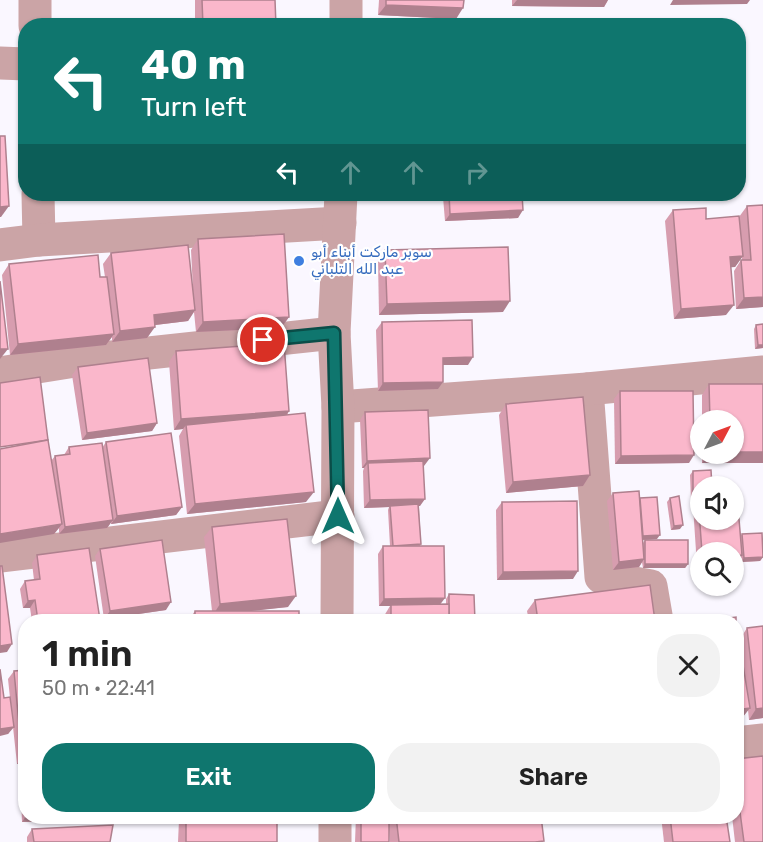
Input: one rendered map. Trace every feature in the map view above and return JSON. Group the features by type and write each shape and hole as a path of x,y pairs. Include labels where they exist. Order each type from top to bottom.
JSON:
{"street":[{"path":"35,0 35,18"},
{"path":"346,0 346,18"},
{"path":"0,63 18,64"},
{"path":"38,201 39,240"},
{"path":"0,245 340,208 334,333 338,407 337,614"},
{"path":"0,373 75,361 334,333"},
{"path":"338,407 587,389 763,372"},
{"path":"587,389 601,577 651,586 656,614"},
{"path":"0,556 338,516"},
{"path":"744,741 763,740"},
{"path":"335,824 335,842"}],"building":[{"path":"202,0 275,0 276,18 203,18"},
{"path":"386,0 464,0 463,8 386,5"},
{"path":"0,136 5,136 9,206 0,207"},
{"path":"449,201 522,201 523,210 450,214"},
{"path":"763,205 763,297 744,298 741,260 751,260 747,206"},
{"path":"706,208 706,219 739,216 743,256 730,257 734,305 681,309 673,210"},
{"path":"284,234 289,317 203,322 198,239"},
{"path":"188,245 195,310 154,315 155,327 120,331 111,253"},
{"path":"508,247 510,301 387,304 385,250"},
{"path":"98,255 100,277 107,277 114,334 18,344 9,264"},
{"path":"0,281 8,349 0,349"},
{"path":"472,320 473,357 443,358 443,382 383,383 382,322"},
{"path":"763,324 763,345 758,345 756,325"},
{"path":"284,343 289,411 181,419 176,351"},
{"path":"148,358 157,423 87,433 78,367"},
{"path":"40,377 48,440 0,447 0,383"},
{"path":"709,384 763,384 763,452 744,452 744,410 710,410"},
{"path":"620,391 693,391 693,410 690,410 690,455 621,456"},
{"path":"583,397 590,475 513,482 506,404"},
{"path":"428,410 430,458 367,461 365,412"},
{"path":"305,413 314,492 195,504 186,425"},
{"path":"171,433 182,507 117,516 106,442"},
{"path":"48,440 62,524 0,534 0,449"},
{"path":"102,443 113,520 65,527 55,456 70,454 69,447"},
{"path":"423,461 425,499 370,500 368,463"},
{"path":"711,470 711,476 693,476 693,471"},
{"path":"639,491 644,559 619,562 613,493"},
{"path":"679,496 683,525 674,526 670,498"},
{"path":"657,497 660,535 643,536 640,498"},
{"path":"577,501 578,571 503,572 502,502"},
{"path":"418,504 421,544 393,546 390,506"},
{"path":"287,519 296,596 220,604 212,527"},
{"path":"700,530 740,530 741,542 701,542"},
{"path":"762,533 763,557 744,558 742,534"},
{"path":"162,540 171,602 110,611 100,549"},
{"path":"645,540 688,540 688,564 645,564"},
{"path":"383,546 444,546 445,598 384,599"},
{"path":"89,548 99,614 37,614 35,600 28,601 25,581 40,579 37,555"},
{"path":"0,566 2,566 12,644 0,646"},
{"path":"650,585 654,614 537,614 535,600"},
{"path":"449,594 474,595 475,614 449,614"},
{"path":"449,604 449,614 391,614 391,605"},
{"path":"195,611 299,611 299,614 195,614"},
{"path":"763,626 763,708 756,709 747,628"},
{"path":"0,669 4,698 10,697 14,727 0,729"},
{"path":"14,671 18,671 18,714"},
{"path":"744,671 750,708 744,709"},
{"path":"763,756 763,842 744,842 742,824 744,824 744,758"},
{"path":"186,824 277,824 277,842 186,842"},
{"path":"361,824 389,824 389,842 361,842"},
{"path":"397,824 542,824 544,841 535,842 399,842"},
{"path":"671,824 727,824 730,842 673,842"},
{"path":"113,825 110,842 34,842 32,829"}],"place":[{"name":"سوبر ماركت أبناء أبو عبد الله التلباني","path":"299,261"}],"route":[{"path":"263,340 334,333 338,407 338,516"}]}
